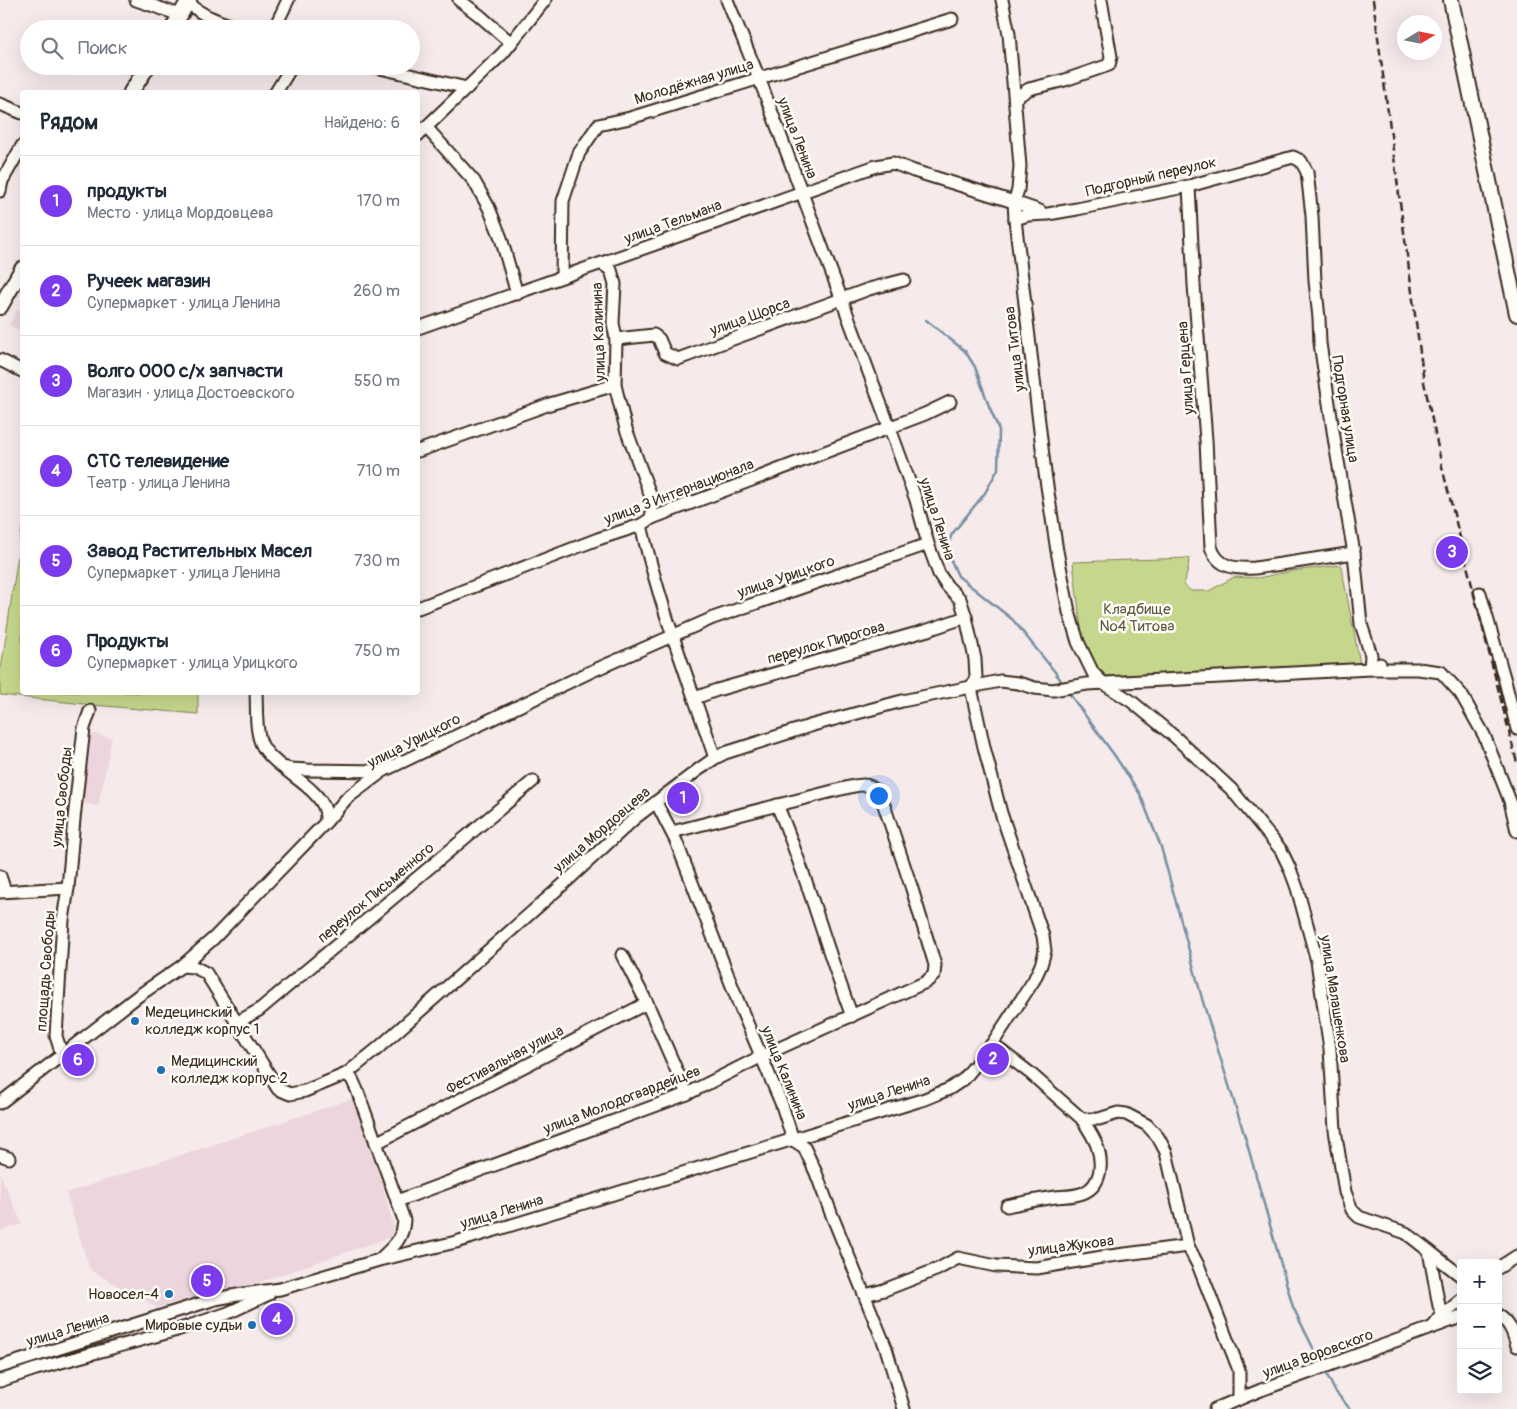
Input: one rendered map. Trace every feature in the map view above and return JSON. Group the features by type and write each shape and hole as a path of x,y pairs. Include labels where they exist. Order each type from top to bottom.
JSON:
{"main road":[{"path":"178,20 189,0"},
{"path":"1451,0 1517,314"},
{"path":"132,90 142,75"},
{"path":"0,307 20,273"}],"street":[{"path":"136,0 180,16"},
{"path":"189,0 193,7 215,20"},
{"path":"278,20 288,0"},
{"path":"459,0 511,42"},
{"path":"516,294 501,238 474,181 422,131 511,42 545,0"},
{"name":"улица Ленина","path":"0,1367 215,1299 280,1289 379,1260 456,1242 925,1099 949,1089 964,1080 992,1044 1034,980 1041,965 1044,951 1043,936 1001,813 971,688 976,677 975,659 966,617 960,599 938,574 916,500 802,191 727,0"},
{"name":"улица Титова","path":"1002,0 1009,34 1020,166 1018,190 1014,202 1015,218 1045,473 1069,612 1078,642 1093,672 1104,684"},
{"path":"1015,98 1030,89 1109,66 1112,57 1101,0"},
{"name":"Молодёжная улица","path":"562,276 563,201 579,153 598,124 630,118 952,19"},
{"path":"277,90 286,75"},
{"path":"410,75 467,88"},
{"path":"0,104 20,112"},
{"path":"0,191 2,180 20,149"},
{"name":"Подгорный переулок","path":"1015,218 1077,209 1190,186 1293,157"},
{"name":"Подгорная улица","path":"1293,157 1301,161 1307,172 1312,216 1320,343 1354,553 1361,624 1375,667"},
{"name":"улица Тельмана","path":"420,327 562,276 602,264 802,191 876,166 892,163 914,172 1048,214"},
{"name":"улица Герцена","path":"1190,186 1211,547 1214,557 1229,567 1255,568 1354,553"},
{"name":"улица Калинина","path":"602,264 611,270 615,284 613,323 616,339 615,385 626,429 651,497 652,518"},
{"name":"улица Щорса","path":"616,339 654,335 659,339 665,353 678,359 869,289 904,280"},
{"path":"0,360 20,370"},
{"path":"420,451 550,404 615,385"},
{"name":"улица 3 Интернационала","path":"420,607 589,542 640,525 652,518 925,414 950,402"},
{"path":"640,525 672,637 715,758"},
{"name":"улица Урицкого","path":"0,1103 138,996 182,966 214,938 347,798 383,771 590,672 713,618 928,544"},
{"path":"1480,593 1506,681 1517,730"},
{"name":"переулок Пирогова","path":"694,698 928,630 966,617"},
{"path":"1104,684 1375,667 1441,672 1461,694 1487,744 1510,801 1517,831"},
{"path":"1082,685 1092,678 1093,672"},
{"name":"улица Мордовцева","path":"182,966 194,967 206,974 278,1089 290,1094 305,1091 346,1074 377,1050 635,818 715,758 813,725 902,701 1000,681 1035,688 1061,689 1082,685 1104,684"},
{"name":"улица Малашенкова","path":"1104,684 1131,701 1175,737 1231,789 1280,850 1297,888 1317,961 1330,1049 1335,1130 1345,1192 1352,1210 1359,1217 1406,1233 1457,1273"},
{"path":"256,695 258,729 261,744 272,759 319,798 325,810 326,822"},
{"name":"улица Свободы","path":"68,888 84,728 90,710"},
{"path":"283,767 308,770 383,771"},
{"name":"переулок Письменного","path":"236,1022 259,1010 533,781"},
{"name":"улица Молодогвардейцев","path":"398,1201 687,1094 762,1056 926,982 934,975 935,965 912,889 882,799 873,787 865,784 841,789 672,832"},
{"name":"улица Калинина","path":"656,802 672,832 739,1004 782,1104 793,1140 804,1147 816,1173 886,1348 904,1409"},
{"path":"777,805 794,844 834,970 852,1016"},
{"path":"0,876 3,892 68,888"},
{"name":"площадь Свободы","path":"62,1055 56,1036 63,920 68,888"},
{"path":"622,955 647,1003 687,1094"},
{"name":"Фестивальная улица","path":"376,1143 647,1003"},
{"path":"992,1044 1030,1073 1082,1119 1097,1145 1100,1157 1097,1182 1083,1193 1007,1206"},
{"path":"346,1074 352,1079 357,1090 404,1220 403,1232 392,1248 379,1260"},
{"path":"1082,1119 1099,1119 1118,1113 1126,1114 1147,1125 1158,1137 1166,1152 1188,1246 1199,1267 1239,1370 1239,1398"},
{"name":"улица Жукова","path":"865,1295 884,1290 938,1269 958,1258 996,1266 1036,1268 1188,1246"},
{"path":"1429,1251 1441,1311 1439,1322 1457,1318"},
{"path":"1502,1265 1517,1256"},
{"path":"0,1381 36,1369 177,1330 228,1313 280,1289"},
{"name":"улица Воровского","path":"1215,1409 1239,1398 1326,1367 1439,1322 1457,1303"},
{"path":"1502,1318 1513,1330 1517,1346"}],"shaded area":[{"path":"17,310 20,312 20,331 9,325"},
{"path":"85,732 112,738 98,806 70,801"},
{"path":"358,1097 396,1235 254,1284 158,1308 90,1270 66,1193"},
{"path":"0,1173 22,1224 0,1231"}],"green space":[{"path":"20,541 20,695 198,695 198,714 0,695 0,676"},
{"name":"Кладбище №4 Титова","path":"1189,558 1184,585 1191,591 1209,591 1234,577 1258,578 1292,571 1341,565 1360,664 1107,676 1093,662 1082,637 1073,562"}],"waterway":[{"path":"926,320 965,351 975,367 999,430 998,469 985,493 952,534 946,549 958,576 1013,620 1064,685"},
{"path":"1068,692 1140,794 1161,847 1203,1002 1246,1140 1293,1307 1321,1364"},
{"path":"1325,1371 1335,1391 1350,1409"}],"railway":[{"path":"1373,0 1424,382 1443,471 1517,763"}],"place":[{"name":"Волго ООО с/х запчасти","path":"1452,552"},
{"name":"продукты","path":"683,798"},
{"name":"Медецинский колледж корпус 1","path":"135,1021"},
{"name":"Ручеек магазин","path":"993,1059"},
{"name":"Продукты","path":"78,1060"},
{"name":"Медицинский колледж корпус 2","path":"161,1070"},
{"name":"Завод Растительных Масел","path":"207,1281"},
{"name":"Новосел-4","path":"169,1294"},
{"name":"СТС телевидение","path":"277,1319"},
{"name":"Мировые судьи","path":"252,1325"}]}
